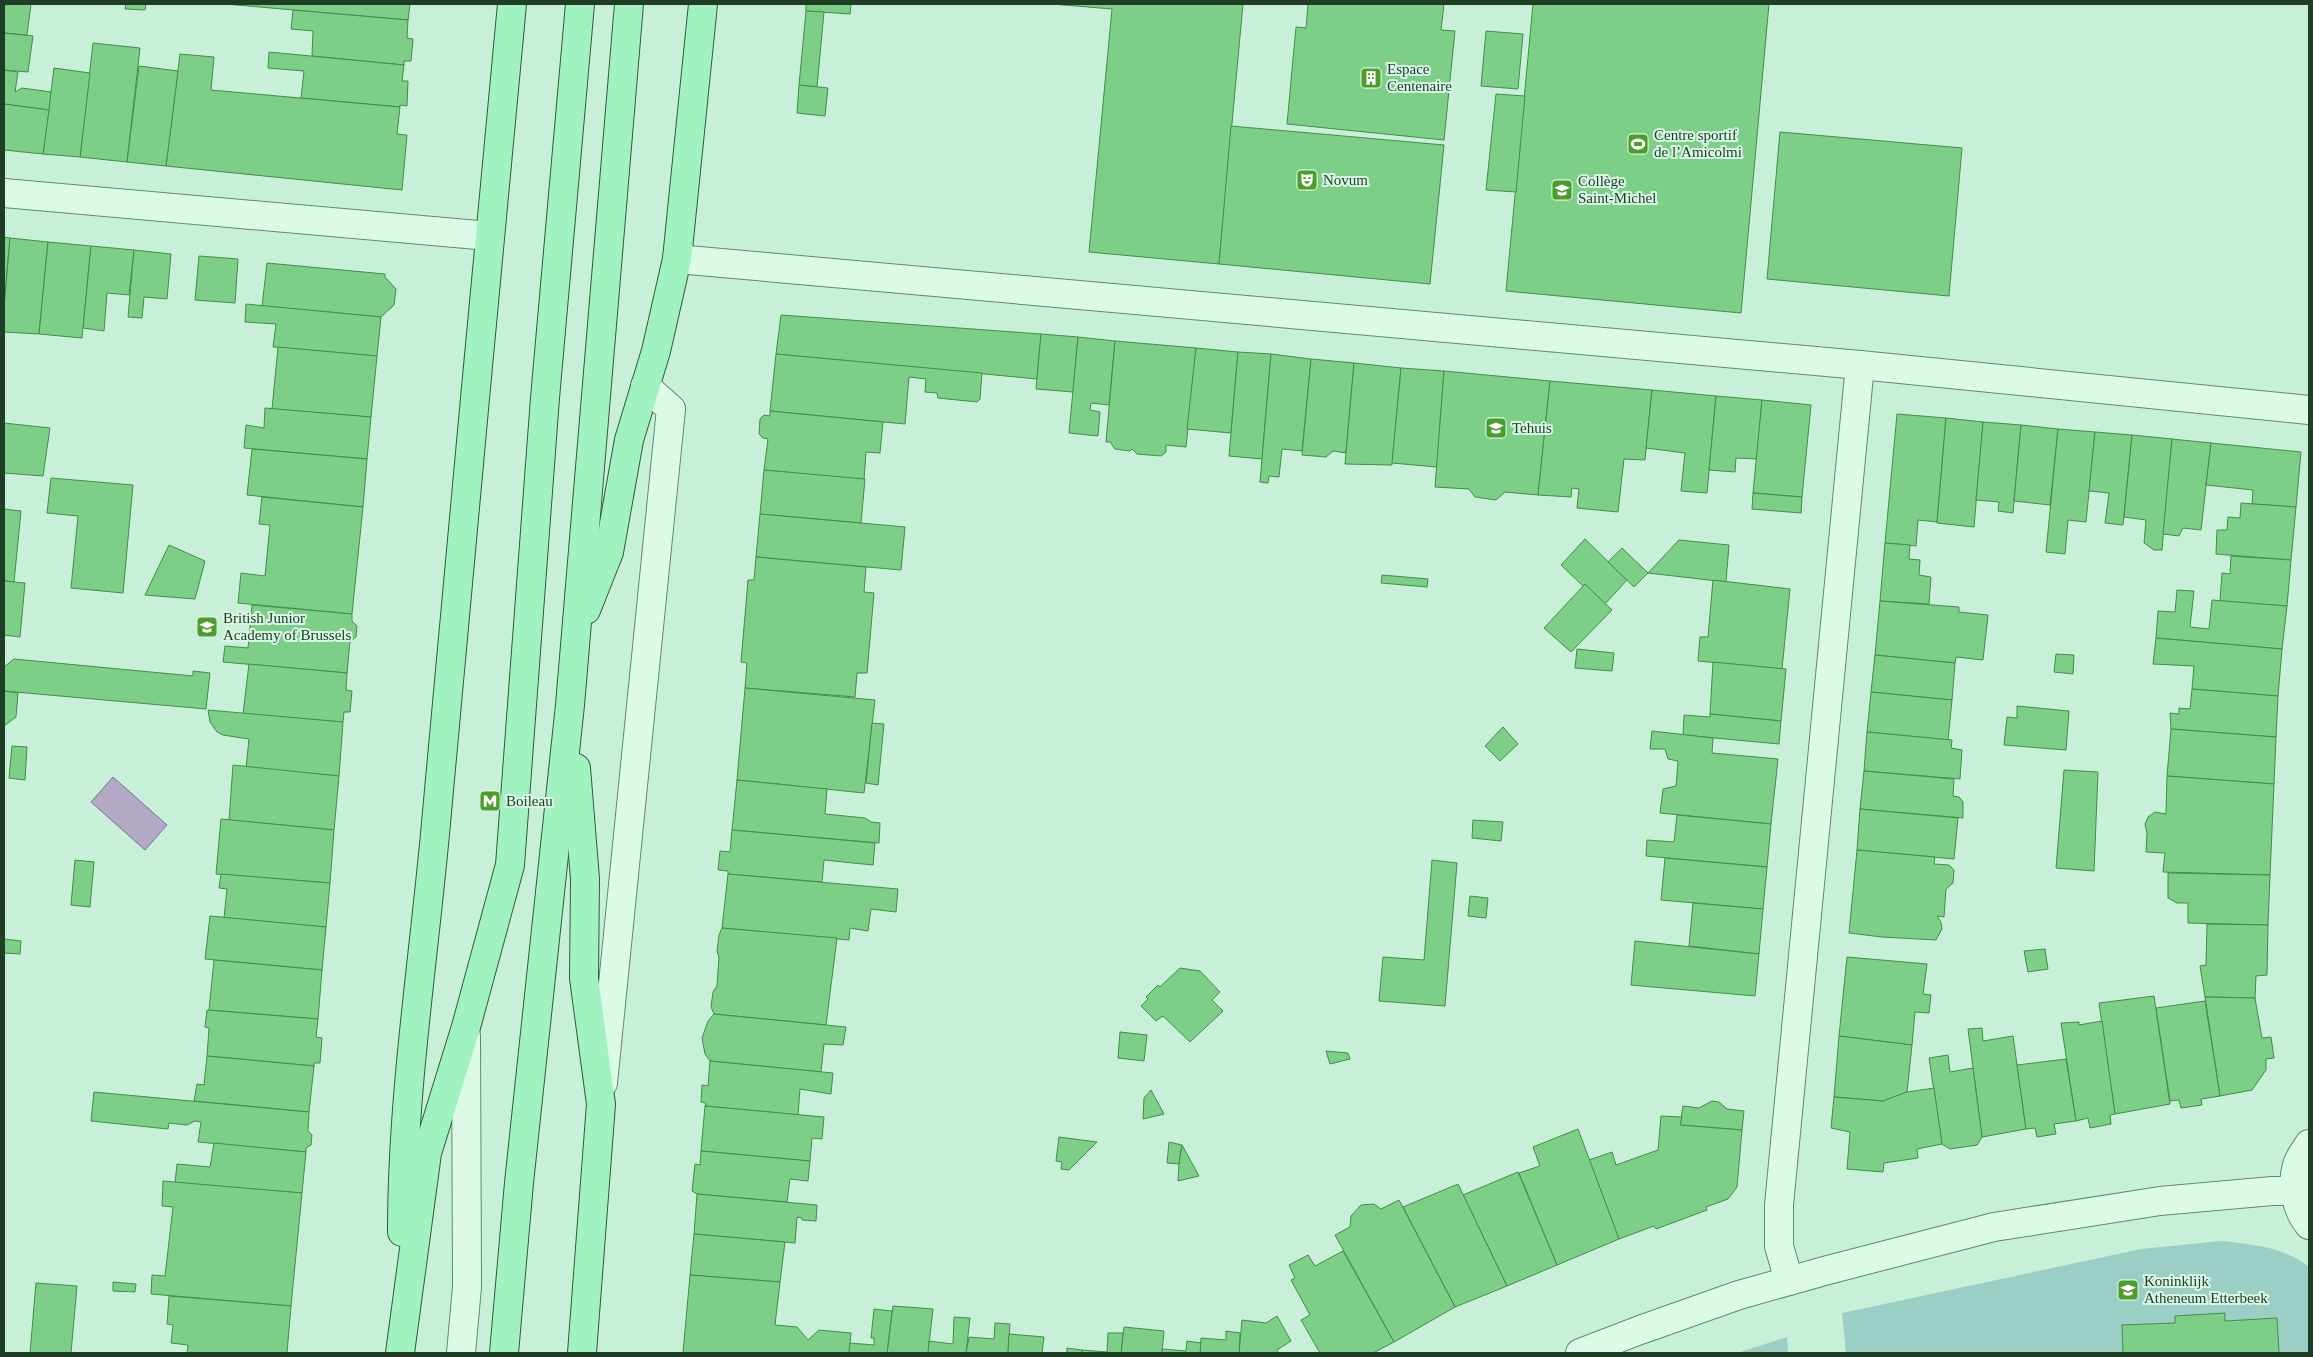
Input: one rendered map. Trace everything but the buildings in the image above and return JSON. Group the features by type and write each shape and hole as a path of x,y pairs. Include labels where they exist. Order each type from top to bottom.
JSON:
{"main road":[{"path":"401,1342 402,1169 410,1050 432,875 489,236 512,4"},
{"path":"401,1342 427,1154 466,1027 510,865 545,398 580,4"},
{"path":"504,1353 519,1182 570,705 629,4"},
{"path":"575,637 609,552 629,440 656,350 677,259 703,4"},
{"path":"570,705 585,879 584,978 601,1104 582,1353"}],"street":[{"path":"4,193 489,236"},
{"path":"677,259 1860,364 2309,410"},
{"path":"1789,1281 1779,1246 1779,1205 1860,364"},
{"path":"601,1104 671,409 646,386"},
{"path":"460,1353 467,1287 466,1027"},
{"path":"2309,1144 2297,1164 2294,1191 2302,1216 2309,1225"},
{"path":"1580,1353 1667,1320 1789,1281 1994,1227 2160,1201 2272,1191 2294,1191"}],"shaded area":[{"path":"113,777 167,825 145,850 91,802"},
{"name":"Koninklijk Atheneum Etterbeek","path":"2221,1241 2256,1245 2279,1251 2300,1260 2309,1267 2309,1353 2279,1353 2277,1318 2225,1321 2225,1314 2175,1323 2122,1325 2123,1353 1846,1353 1842,1313 2141,1249"},
{"path":"1787,1337 1788,1353 1737,1353"}],"place":[{"name":"Espace Centenaire","path":"1371,78"},
{"name":"Centre sportif de l’Amicolmi","path":"1638,144"},
{"name":"Novum","path":"1307,180"},
{"name":"Collège Saint-Michel","path":"1562,190"},
{"name":"Tehuis","path":"1496,428"},
{"name":"British Junior Academy of Brussels","path":"207,627"},
{"name":"Boileau","path":"490,801"},
{"name":"Koninklijk Atheneum Etterbeek","path":"2128,1290"}]}
